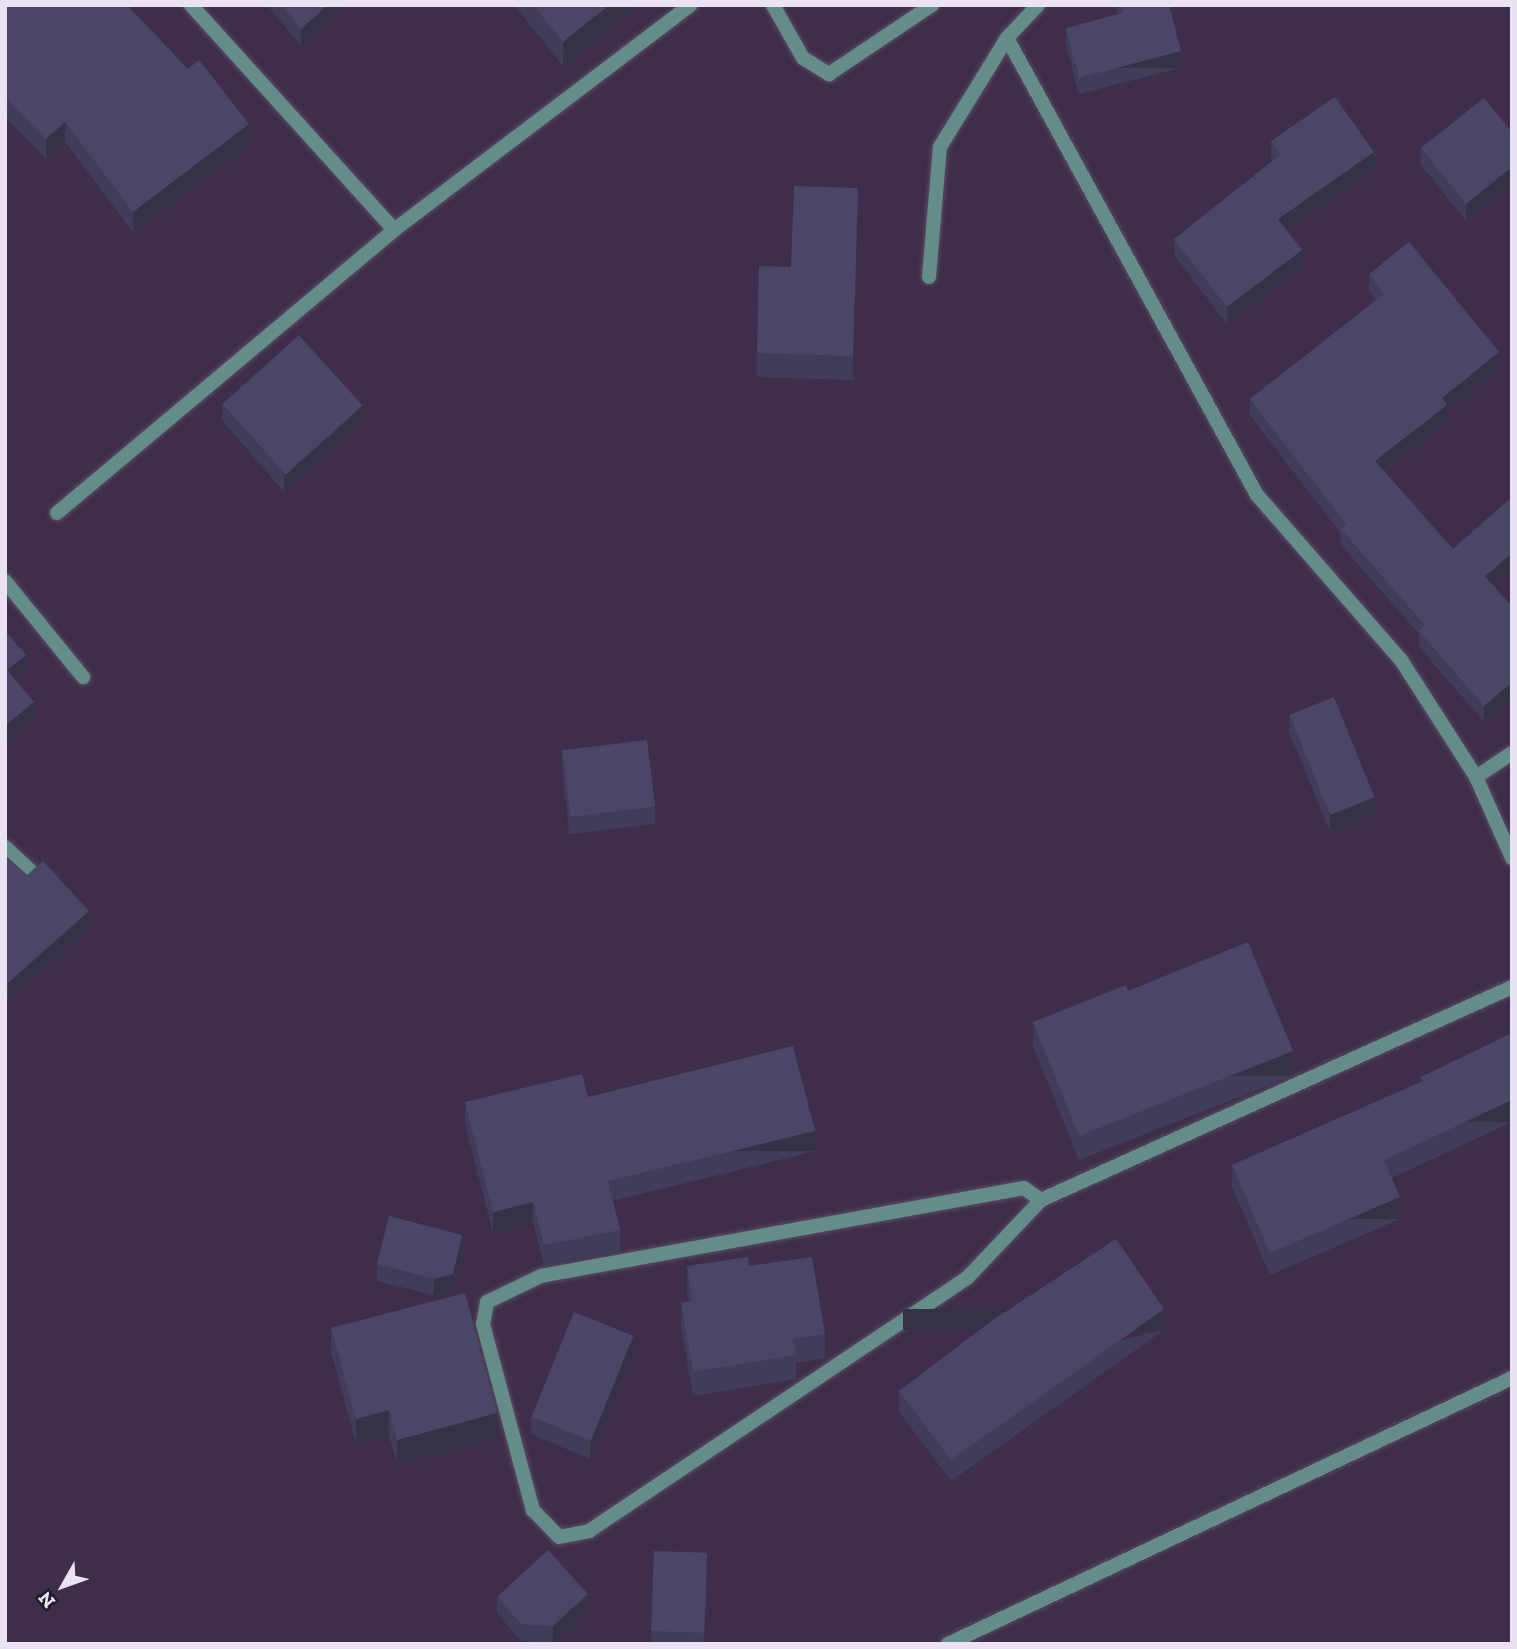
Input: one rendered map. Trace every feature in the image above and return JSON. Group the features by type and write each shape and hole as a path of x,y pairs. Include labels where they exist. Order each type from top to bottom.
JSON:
{"street":[{"path":"191,5 394,230"},
{"path":"57,513 394,230 690,5"},
{"path":"773,5 803,58 829,74 932,5"},
{"path":"929,277 940,147 1007,38 1038,5"},
{"path":"1007,38 1257,495 1401,660 1476,777 1512,858"},
{"path":"5,581 83,677"},
{"path":"1476,777 1512,753"},
{"path":"5,847 34,874"},
{"path":"1041,1200 1024,1188 541,1276 487,1302 483,1324 533,1510 559,1537 589,1531 968,1277 1041,1200 1512,987"},
{"path":"948,1644 1512,1378"}],"building":[{"path":"5,5 127,5 188,69 199,60 249,124 133,212 65,122 46,139 5,97"},
{"path":"282,5 328,5 301,29"},
{"path":"533,5 609,5 563,42"},
{"path":"1121,5 1169,5 1181,51 1079,78 1066,28 1123,13"},
{"path":"1335,97 1374,152 1278,219 1302,250 1227,307 1174,239 1280,155 1271,141"},
{"path":"1484,98 1512,132 1512,167 1466,204 1421,148"},
{"path":"794,186 858,188 853,356 757,353 759,266 791,267"},
{"path":"1409,242 1499,352 1442,398 1447,405 1375,461 1453,549 1512,497 1512,553 1485,576 1512,607 1512,682 1484,706 1419,631 1425,625 1341,529 1346,524 1250,399 1384,294 1369,274"},
{"path":"299,335 363,406 286,475 222,404"},
{"path":"5,631 26,655 7,670 34,702 5,726"},
{"path":"1334,697 1374,797 1330,815 1289,715"},
{"path":"647,740 655,807 571,817 563,750"},
{"path":"5,855 27,875 43,861 89,911 8,983 5,979"},
{"path":"1248,942 1293,1051 1079,1136 1033,1022 1126,985 1128,991"},
{"path":"1512,1033 1512,1100 1384,1160 1400,1197 1270,1253 1232,1165 1423,1081 1421,1077"},
{"path":"793,1046 815,1131 608,1181 620,1230 544,1245 533,1202 493,1212 465,1102 582,1074 588,1097"},
{"path":"389,1216 462,1235 453,1274 434,1279 377,1264"},
{"path":"1116,1239 1164,1309 951,1460 899,1391 990,1322"},
{"path":"748,1257 749,1266 812,1257 825,1334 793,1339 796,1355 693,1372 681,1303 692,1301 687,1266"},
{"path":"465,1293 497,1413 397,1440 389,1410 356,1419 331,1328"},
{"path":"574,1312 633,1336 591,1441 532,1417"},
{"path":"548,1550 588,1594 553,1626 521,1624 497,1597"},
{"path":"654,1551 707,1553 704,1633 651,1631"}]}
